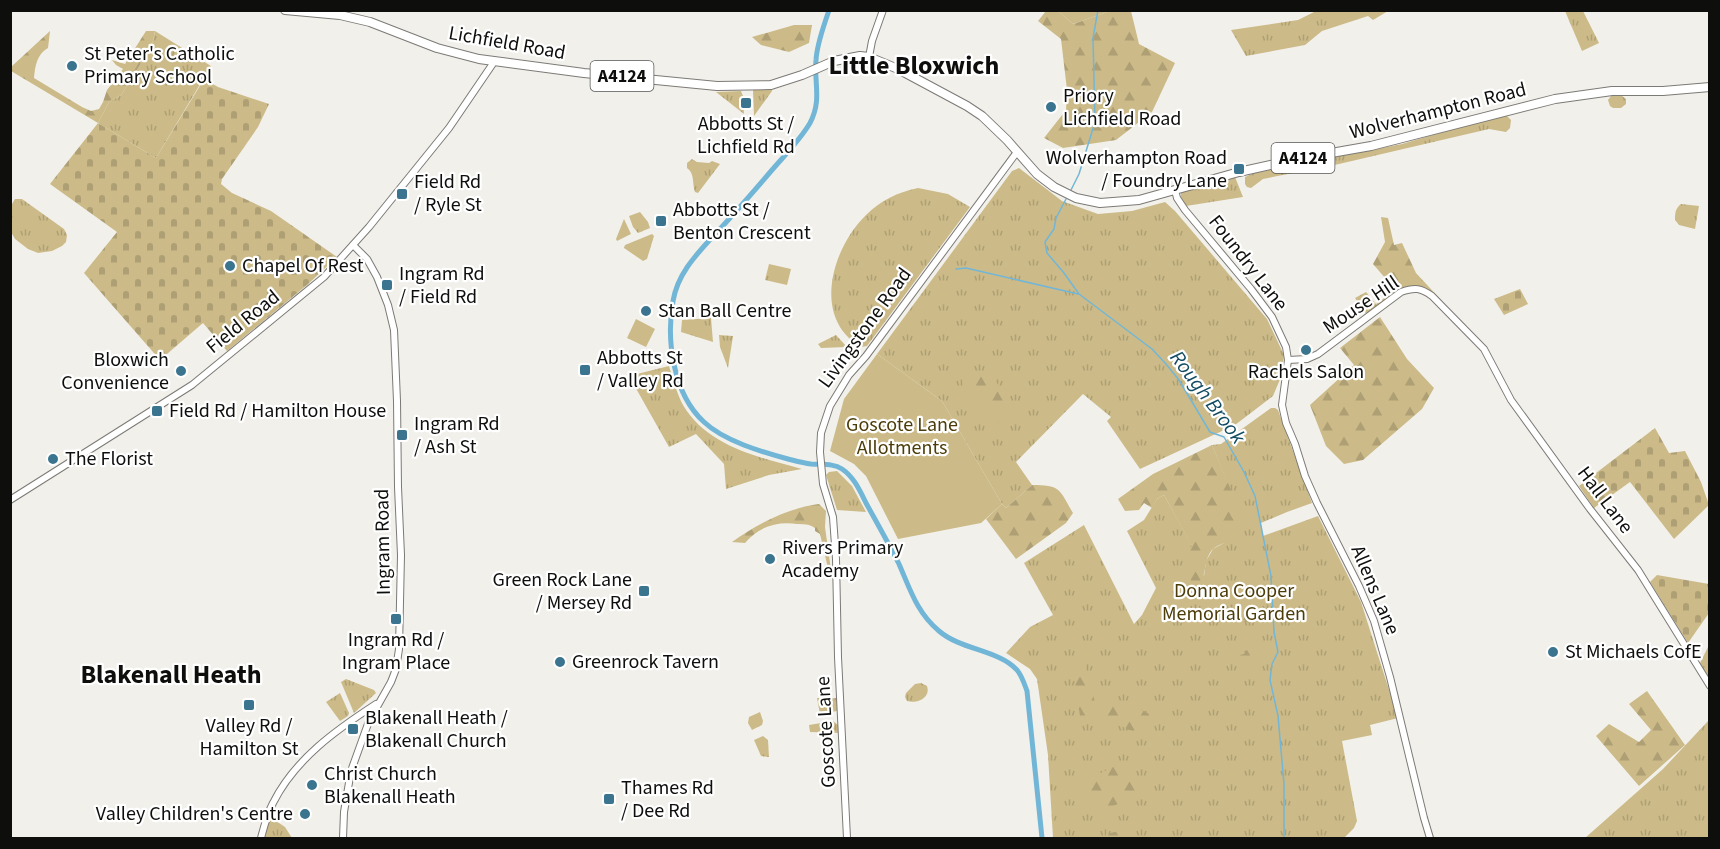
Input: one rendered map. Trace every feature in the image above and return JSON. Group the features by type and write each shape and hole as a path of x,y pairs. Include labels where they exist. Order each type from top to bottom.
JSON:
{"main road":[{"name":"Lichfield Road","path":"285,10 340,15 370,22 437,48 494,62 717,86 771,85 844,58 869,57 898,69 967,106 982,116 1017,152"},
{"name":"Wolverhampton Road","path":"1017,152 1037,174 1054,187 1076,198 1101,203 1121,202 1140,200 1239,172 1391,141 1555,99 1612,91 1663,91 1710,87"}],"street":[{"path":"869,57 883,10"},
{"name":"Field Road","path":"10,500 192,385 324,277 449,128 494,62"},
{"name":"Livingstone Road","path":"837,623 835,538 831,506 821,473 820,452 824,420 837,392 1017,152"},
{"name":"Foundry Lane","path":"1175,190 1185,210 1272,317 1286,347 1288,360"},
{"name":"Ingram Road","path":"343,838 344,812 351,771 369,721 396,669 399,649 401,555 395,339 388,305 377,277 367,259 353,245"},
{"name":"Mouse Hill","path":"1288,360 1307,359 1318,354 1401,292 1416,288 1423,289 1432,296 1472,336"},
{"name":"Hall Lane","path":"1472,336 1484,349 1521,415 1638,570 1710,686"},
{"name":"Allens Lane","path":"1288,360 1282,405 1286,423 1317,503 1374,621 1430,838"},
{"name":"Goscote Lane","path":"837,623 847,838"},
{"path":"262,837 272,804 286,783 323,741 378,702"},
{"path":"357,716 369,721"}],"green space":[{"path":"1046,11 1058,11 1073,24 1110,11 1131,11 1139,44 1175,63 1152,112 1116,140 1063,148 1044,138 1066,110 1067,90 1061,39 1038,21"},
{"path":"1058,11 1110,11 1073,24"},
{"path":"1316,11 1388,11 1373,20 1368,16 1322,31 1305,45 1246,56 1231,30 1298,20"},
{"path":"1565,11 1583,11 1599,43 1582,51"},
{"path":"794,25 812,25 809,43 789,52 761,45 752,37"},
{"path":"50,31 48,48 39,57 34,78 91,111 99,109 107,90 123,69 112,60 125,64 146,31 155,31 153,41 140,65 121,95 109,102 98,123 11,71 11,67"},
{"path":"155,31 211,66 156,158 98,123 109,102 121,95 140,65 153,41"},
{"path":"204,79 218,87 269,104 258,127 222,179 221,184 232,193 271,211 337,257 227,351 203,323 160,360 84,273 117,232 50,184 98,123 156,158"},
{"path":"772,88 772,91 754,116 753,90"},
{"path":"741,91 744,114 716,92"},
{"path":"1611,96 1622,96 1626,99 1626,104 1621,108 1613,108 1608,100"},
{"path":"1506,115 1511,120 1510,128 1506,132 1489,129 1263,179 1251,188 1245,184 1245,177 1254,173 1402,144"},
{"path":"692,159 697,162 712,161 720,164 698,193 695,192 690,170 687,168 687,163"},
{"path":"1019,168 1062,201 1098,214 1132,211 1165,202 1267,319 1284,355 1281,377 1273,396 1235,425 1140,469 1107,421 1111,417 1083,394 1016,462 1032,485 1006,508 942,401 877,354 1012,171"},
{"path":"1235,177 1243,197 1186,206 1181,197 1181,192 1202,183"},
{"path":"918,188 948,194 970,207 867,346 861,347 845,334 836,319 832,301 832,282 836,264 844,245 866,215 877,205 890,198"},
{"path":"15,199 22,199 64,229 67,235 66,242 52,251 38,253 15,239 11,232 12,204"},
{"path":"1681,204 1699,206 1695,229 1679,225 1675,220 1676,211"},
{"path":"640,212 650,228 638,233 629,216"},
{"path":"1381,217 1388,218 1394,245 1402,243 1416,273 1442,301 1440,303 1421,287 1411,286 1399,294 1373,264 1385,242"},
{"path":"624,219 631,234 617,241 616,239"},
{"path":"652,234 654,236 647,259 643,261 624,248 625,245"},
{"path":"769,264 791,269 787,285 765,280"},
{"path":"1520,289 1528,304 1504,315 1494,299"},
{"path":"1395,290 1397,292 1367,315 1355,298 1366,292 1376,304"},
{"path":"1380,317 1407,359 1434,388 1422,409 1363,460 1344,464 1326,446 1310,405 1354,365 1340,348"},
{"path":"711,318 713,342 681,332 682,320"},
{"path":"636,319 655,329 646,347 627,338"},
{"path":"719,335 733,336 728,368 720,347"},
{"path":"836,335 847,347 821,348 818,344"},
{"name":"Goscote Lane Allotments","path":"877,354 942,401 1002,504 981,523 898,539 866,476 854,464 830,451 844,399"},
{"path":"669,366 683,405 706,431 720,441 752,455 802,469 769,475 726,489 724,464 696,434 669,447 629,376"},
{"path":"972,372 989,372 1010,401 999,423 990,418 983,406 972,400 964,391 961,375"},
{"name":"Donna Cooper Memorial Garden","path":"1271,408 1278,410 1312,503 1261,523 1263,536 1318,516 1361,602 1398,718 1370,725 1372,735 1342,741 1357,821 1354,828 1344,838 1053,838 1048,755 1037,679 1030,669 1006,653 1030,627 1053,615 1024,563 1084,525 1134,624 1142,615 1156,588 1127,531 1144,520 1157,499 1164,495 1193,547 1204,576 1206,561 1213,549 1238,535 1244,523 1212,445 1221,444"},
{"path":"1655,428 1669,453 1685,451 1701,482 1709,505 1674,539 1630,482 1594,508 1579,486"},
{"path":"1212,445 1245,523 1238,536 1212,550 1202,579 1193,588 1183,553 1192,546 1164,495 1157,499 1152,508 1144,503 1139,510 1125,511 1118,499 1153,474"},
{"path":"837,471 852,486 866,512 837,510 826,475"},
{"path":"1032,485 1049,486 1058,490 1073,513 1066,523 1016,559 986,519 1002,504 1006,508"},
{"path":"819,504 826,511 825,527 831,579 827,577 827,564 820,534 810,525 775,524 762,529 745,543 732,542 773,518 796,509"},
{"path":"1657,575 1709,584 1709,613 1688,643 1650,582"},
{"path":"1235,606 1250,612 1253,618 1249,623 1237,616 1228,625 1225,622 1230,610"},
{"path":"1250,645 1256,645 1255,663 1247,668 1231,661 1229,653 1232,647 1240,655 1244,654"},
{"path":"1709,645 1709,683 1699,665"},
{"path":"1083,657 1096,706 1124,703 1149,714 1149,725 1140,733 1110,720 1086,721 1080,716 1072,663"},
{"path":"346,679 374,690 376,693 354,713 341,682"},
{"path":"921,683 927,686 925,697 919,701 907,701 906,693 915,684"},
{"path":"1647,691 1685,745 1639,786 1596,736 1609,724 1639,742 1651,730 1629,704"},
{"path":"340,693 349,713 340,721 326,702"},
{"path":"817,698 837,698 837,711 820,714"},
{"path":"760,712 762,725 752,730 748,723 749,717"},
{"path":"1709,720 1709,838 1585,838 1663,769"},
{"path":"833,721 838,725 839,733 810,732 809,725"},
{"path":"763,736 768,740 769,757 761,756 754,740"},
{"path":"1130,765 1138,778 1134,795 1109,807 1094,806 1088,801 1080,783 1113,767"},
{"path":"270,817 285,827 292,838 265,838"},
{"path":"1119,831 1147,838 1107,838 1106,834"}],"waterway":[{"path":"829,10 817,54 817,99 810,123 792,147 696,255 679,281 671,316 674,366 685,397 693,410 712,429 744,445 767,453 805,463 835,466 846,472 859,489 899,564 915,600 931,624 948,637 1000,658 1017,670 1027,691 1042,838"},
{"name":"Rough Brook","path":"1071,190 1079,174 1095,122 1093,38 1098,10"},
{"name":"Rough Brook","path":"1066,199 1056,218 1054,229 1045,242 1047,253 1079,294 1152,349 1166,364 1179,380 1210,432 1224,437 1255,496 1271,576 1274,632 1278,652 1272,664 1270,680 1278,716 1284,784 1284,838"},
{"path":"956,269 966,268 1078,294"}],"place":[{"name":"St Peter's Catholic Primary School","path":"72,66"},
{"name":"Abbotts St / Lichfield Rd","path":"746,103"},
{"name":"Priory Lichfield Road","path":"1051,107"},
{"name":"Wolverhampton Road / Foundry Lane","path":"1239,169"},
{"name":"Field Rd / Ryle St","path":"402,194"},
{"name":"Abbotts St / Benton Crescent","path":"661,221"},
{"name":"Chapel Of Rest","path":"230,266"},
{"name":"Ingram Rd / Field Rd","path":"387,285"},
{"name":"Stan Ball Centre","path":"646,311"},
{"name":"Rachels Salon","path":"1306,350"},
{"name":"Abbotts St / Valley Rd","path":"585,370"},
{"name":"Bloxwich Convenience","path":"181,371"},
{"name":"Field Rd / Hamilton House","path":"157,411"},
{"name":"Ingram Rd / Ash St","path":"402,435"},
{"name":"The Florist","path":"53,459"},
{"name":"Rivers Primary Academy","path":"770,559"},
{"name":"Green Rock Lane / Mersey Rd","path":"644,591"},
{"name":"Ingram Rd / Ingram Place","path":"396,619"},
{"name":"St Michaels CofE","path":"1553,652"},
{"name":"Greenrock Tavern","path":"560,662"},
{"name":"Valley Rd / Hamilton St","path":"249,705"},
{"name":"Blakenall Heath / Blakenall Church","path":"353,729"},
{"name":"Christ Church Blakenall Heath","path":"312,785"},
{"name":"Thames Rd / Dee Rd","path":"609,799"},
{"name":"Valley Children's Centre","path":"305,814"}],"district":[{"name":"Little Bloxwich","path":"914,65"},
{"name":"Blakenall Heath","path":"171,674"}]}
